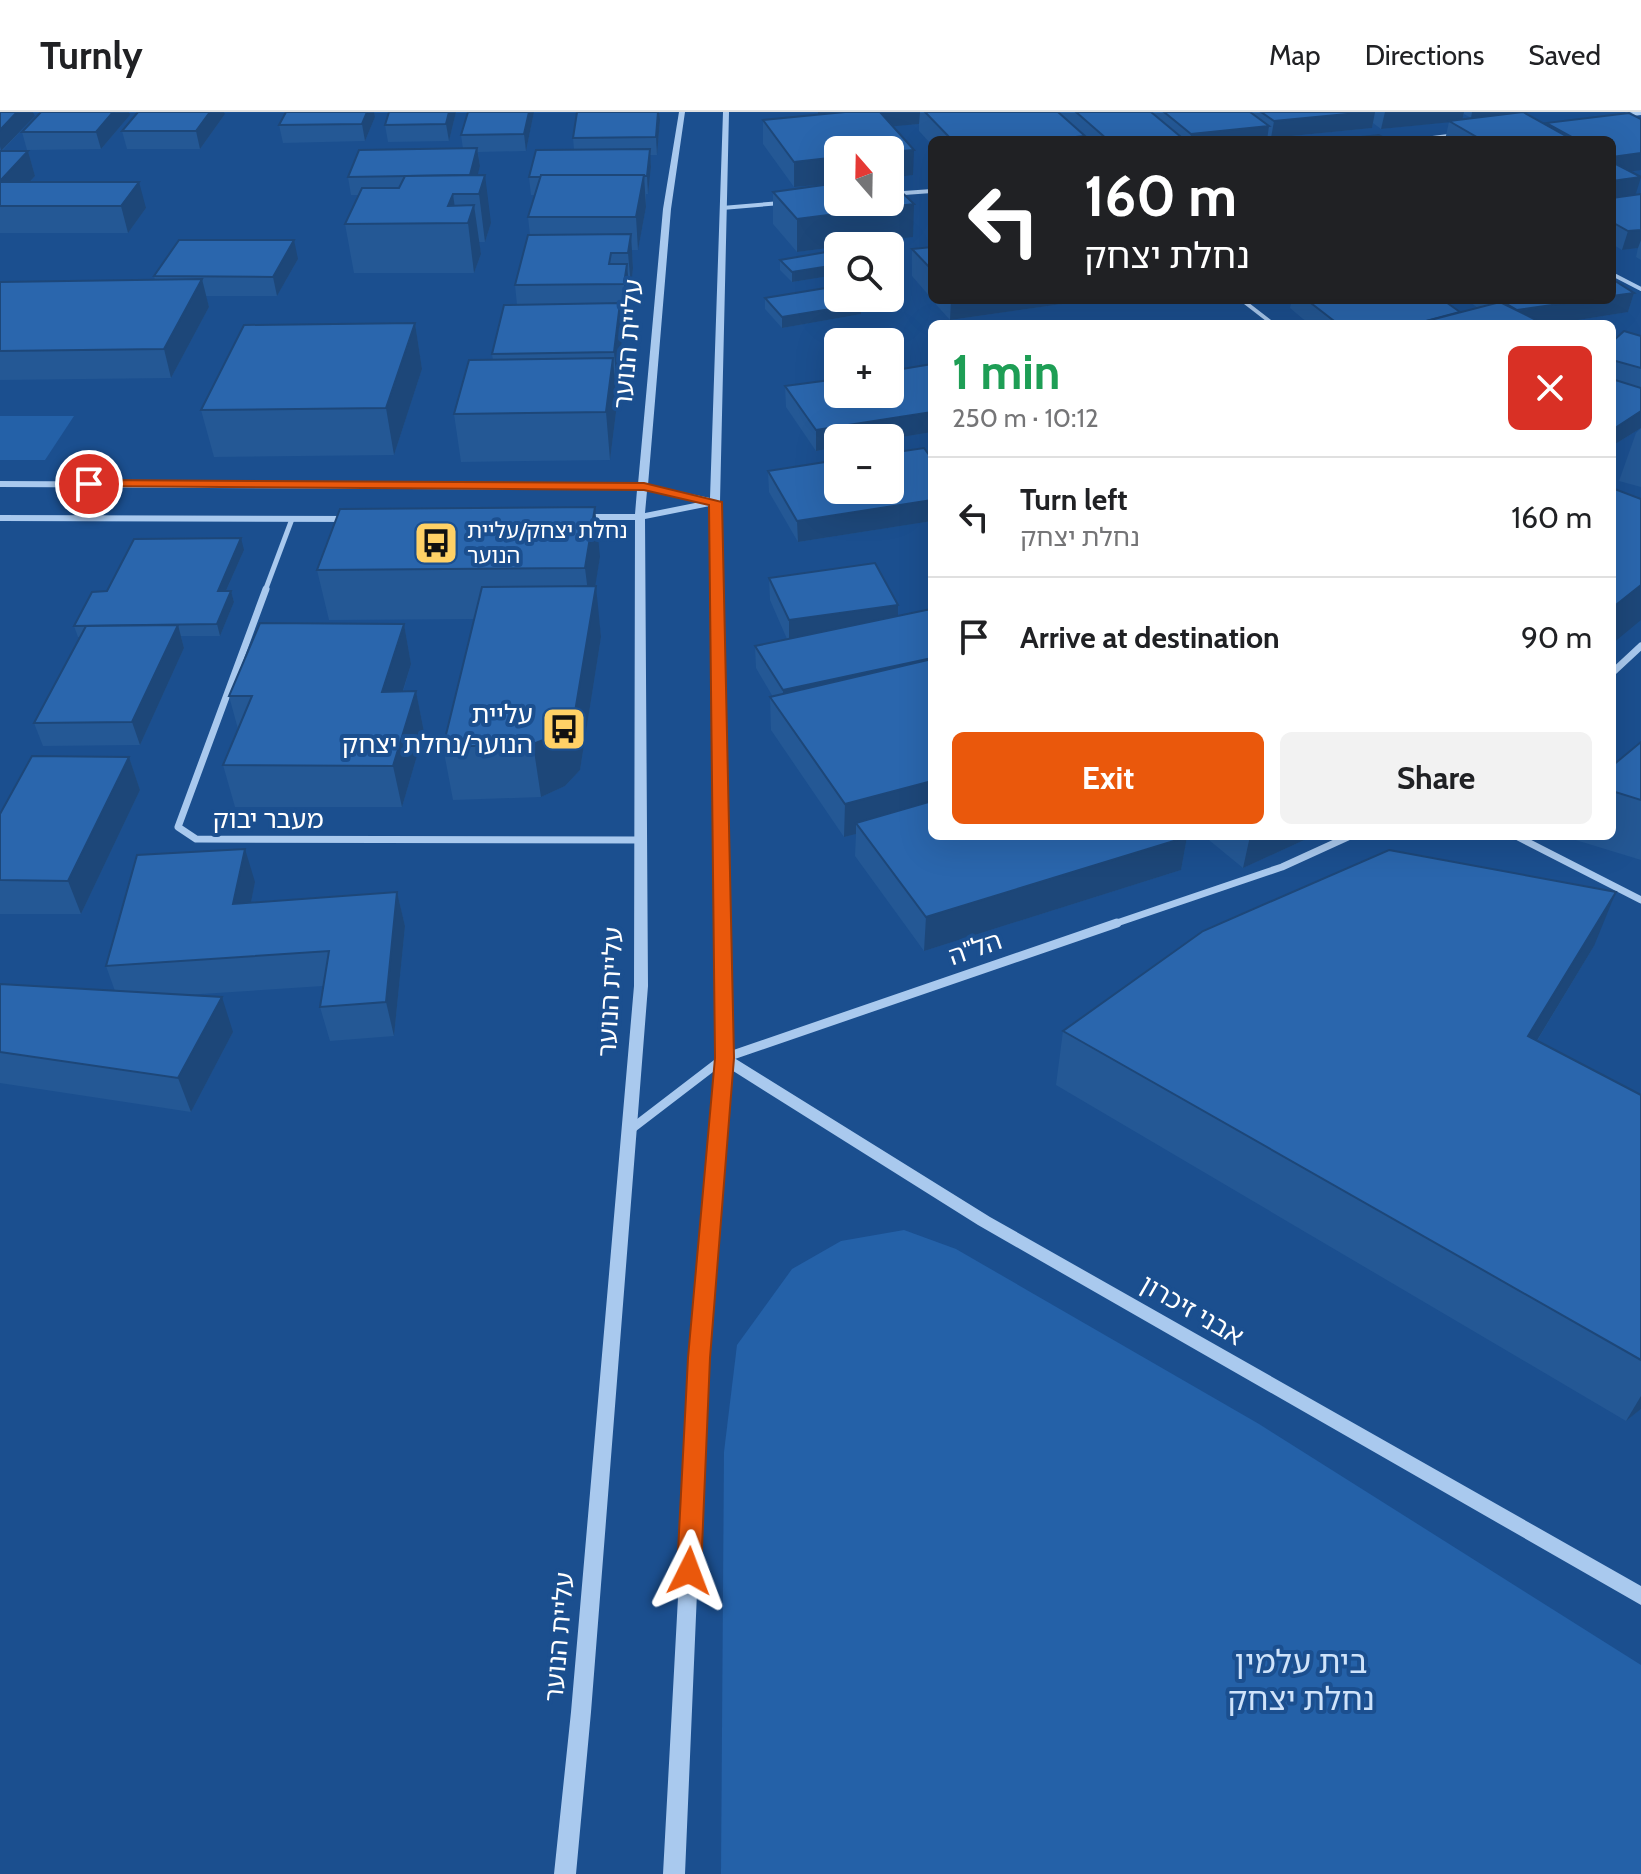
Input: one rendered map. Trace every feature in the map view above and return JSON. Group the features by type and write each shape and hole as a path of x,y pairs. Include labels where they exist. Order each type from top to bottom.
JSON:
{"street":[{"name":"עליית הנוער","path":"565,1874 641,986 640,517 666,225 682,112"},
{"path":"674,1874 699,1358 724,1058 715,502 726,112"},
{"path":"1611,117 1641,113"},
{"path":"1453,136 1462,135"},
{"path":"904,193 928,191"},
{"path":"722,208 795,202"},
{"path":"1616,276 1641,289"},
{"path":"1247,304 1268,320"},
{"path":"0,484 644,487 715,502"},
{"path":"559,517 640,517 715,502"},
{"path":"0,518 371,519"},
{"name":"מעבר יבוק","path":"292,519 178,827 196,839 642,840"},
{"path":"1616,669 1641,646"},
{"name":"הל\"ה","path":"629,1130 724,1058 1282,867 1341,840"},
{"path":"1524,840 1641,900"},
{"name":"אבני זיכרון","path":"724,1058 984,1221 1641,1596"}],"green space":[{"path":"0,416 74,416 45,460 0,460"},
{"name":"בית עלמין נחלת יצחק","path":"904,1230 956,1249 1259,1424 1641,1665 1641,1874 721,1874 724,1452 737,1345 792,1269 841,1241"}],"building":[{"path":"0,112 17,112 0,130"},
{"path":"41,112 113,112 96,132 22,132"},
{"path":"138,112 210,112 196,131 122,131"},
{"path":"286,112 367,112 362,124 279,125"},
{"path":"389,112 449,112 446,124 385,125"},
{"path":"468,112 529,112 524,134 461,135"},
{"path":"577,112 658,112 656,137 573,138"},
{"path":"880,112 901,136 824,136 824,159 794,162 763,120"},
{"path":"925,112 1058,112 1085,136 948,136"},
{"path":"1076,112 1151,112 1180,136 1103,136"},
{"path":"1164,112 1250,112 1269,126 1191,134"},
{"path":"1261,112 1368,112 1274,121"},
{"path":"1523,112 1566,136 1475,136 1449,121"},
{"path":"1629,113 1641,119 1641,153 1616,156 1616,136 1570,136 1546,123"},
{"path":"904,139 914,150 904,151"},
{"path":"477,148 470,175 348,177 359,150"},
{"path":"650,149 647,176 529,177 536,150"},
{"path":"0,151 28,151 0,181"},
{"path":"1616,164 1641,177 1616,180"},
{"path":"485,175 479,194 453,194 448,206 474,205 468,223 345,224 362,188 399,188 405,176"},
{"path":"541,175 644,175 636,217 528,217"},
{"path":"0,182 139,182 121,206 0,206"},
{"path":"824,185 824,216 797,219 773,192"},
{"path":"904,194 914,204 904,205"},
{"path":"1641,194 1641,230 1628,231 1616,224 1616,197"},
{"path":"631,234 628,253 611,253 609,264 627,264 624,284 515,285 528,235"},
{"path":"179,240 294,240 273,277 154,276"},
{"path":"928,247 928,266 912,249"},
{"path":"824,252 824,267 792,272 780,260"},
{"path":"202,279 164,349 0,351 0,282"},
{"path":"1616,282 1634,293 1616,295"},
{"path":"824,288 824,310 782,317 765,298"},
{"path":"620,303 614,352 492,354 504,305"},
{"path":"1312,304 1449,304 1460,312 1430,320 1333,320"},
{"path":"1492,304 1504,304 1536,320 1430,320"},
{"path":"1507,304 1559,304 1517,310"},
{"path":"415,323 386,408 201,410 244,325"},
{"path":"1624,331 1641,336 1641,368 1616,361 1616,338"},
{"path":"613,358 606,412 454,414 469,360"},
{"path":"928,365 928,413 855,424 824,424 824,429 816,430 785,386 824,381 824,408 904,408 904,369"},
{"path":"1616,380 1641,388 1641,411 1616,427"},
{"path":"924,448 928,454 928,501 797,521 768,471 824,462 824,504 904,504 904,451"},
{"path":"1616,490 1641,499 1641,585 1616,605"},
{"path":"595,507 585,568 317,570 340,509"},
{"path":"241,538 218,591 231,591 217,624 74,626 92,592 107,591 134,539"},
{"path":"875,563 898,605 789,620 769,578"},
{"path":"596,586 574,718 559,734 533,744 443,747 482,587"},
{"path":"928,610 928,659 783,690 755,646"},
{"path":"260,623 404,624 382,692 416,691 393,766 223,765 252,696 229,696"},
{"path":"178,625 132,722 34,723 86,626"},
{"path":"928,660 928,782 845,804 770,697"},
{"path":"1641,742 1641,800 1616,792 1616,763"},
{"path":"32,756 129,757 68,881 0,880 0,814"},
{"path":"928,802 928,840 1177,840 926,917 856,823"},
{"path":"245,849 233,904 397,892 386,1002 320,1007 329,951 106,966 137,855"},
{"path":"1389,850 1616,892 1528,1036 1641,1095 1641,1360 1063,1031 1203,931"},
{"path":"0,984 222,997 178,1078 0,1052"}],"place":[{"name":"נחלת יצחק/עליית הנוער","path":"436,543"},
{"name":"עליית הנוער/נחלת יצחק","path":"564,729"}],"route":[{"path":"89,484 644,487 715,502 724,1058 699,1358 689,1571"}]}
